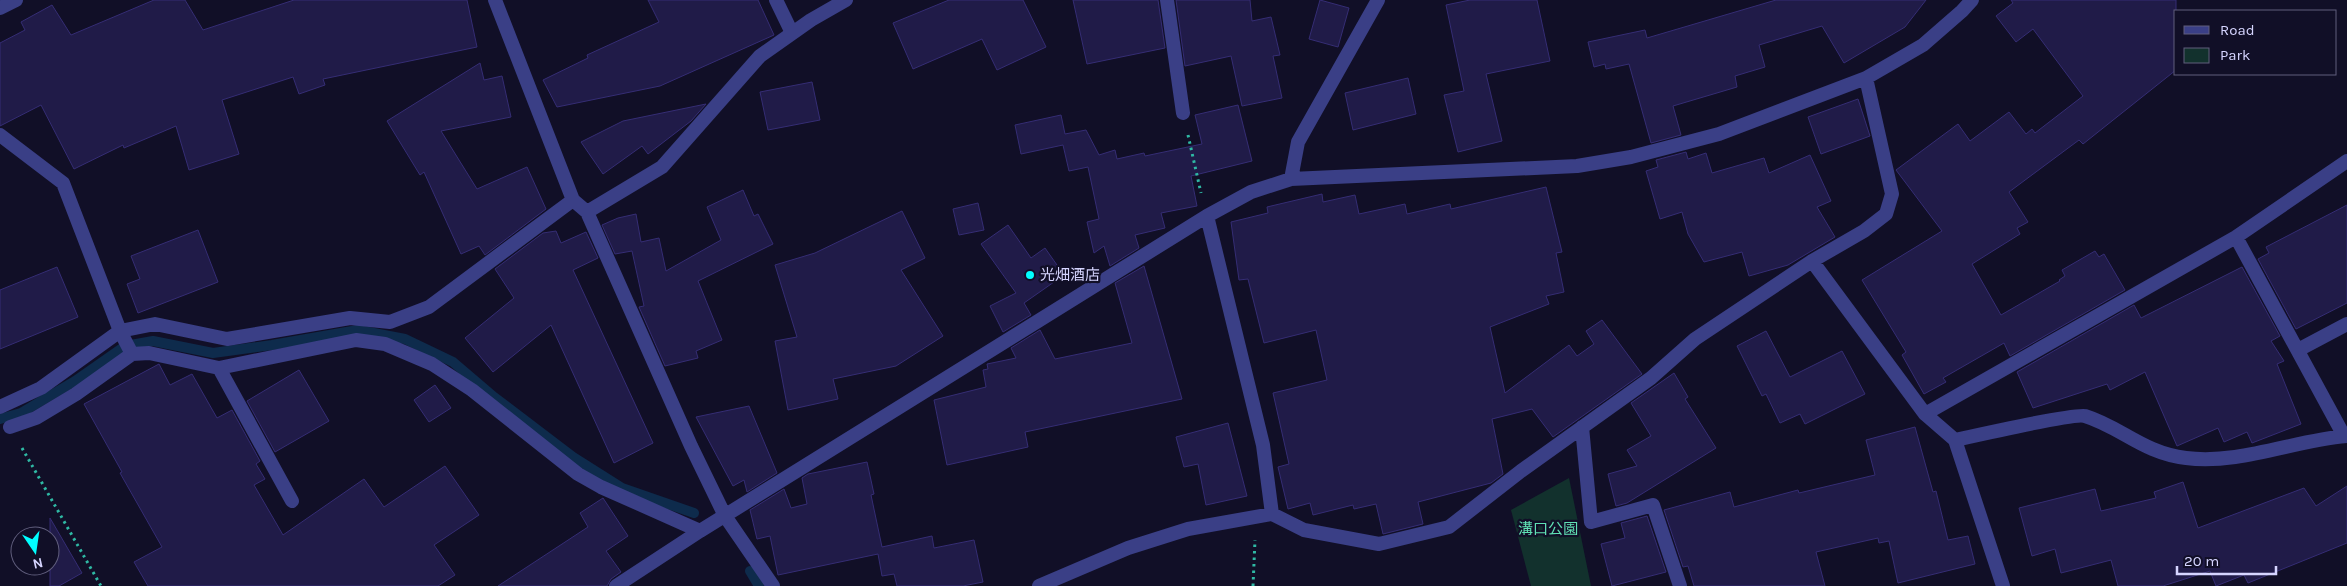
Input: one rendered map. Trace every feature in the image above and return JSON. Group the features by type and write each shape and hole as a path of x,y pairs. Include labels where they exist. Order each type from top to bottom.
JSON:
{"street":[{"path":"0,8 16,0"},
{"path":"495,0 549,134 573,200 587,212 690,446 725,516 773,586"},
{"path":"776,0 792,33"},
{"path":"587,212 662,168 760,56 792,33 846,0"},
{"path":"1167,0 1182,113"},
{"path":"1291,179 1298,142 1378,0"},
{"path":"616,586 700,531 1207,216 1250,192 1291,179 1578,166 1632,157 1719,134 1866,78 1923,45 1972,0"},
{"path":"1039,586 1128,548 1188,529 1272,514 1304,530 1379,544 1450,527 1582,427 1651,378 1695,339 1812,261 1864,231 1886,214 1892,194 1866,78"},
{"path":"0,135 63,183 120,331 132,354"},
{"path":"1925,414 2236,237 2347,161"},
{"path":"0,407 41,388 120,331 155,324 227,338 350,318 390,322 429,307 573,200"},
{"path":"1207,216 1263,444 1272,514"},
{"path":"1955,440 2083,415 2152,450 2186,459 2218,458 2260,452 2346,436 2236,237"},
{"path":"1812,261 1925,414 1955,440 2002,586"},
{"path":"385,344 390,322"},
{"path":"2298,350 2347,324"},
{"path":"10,427 36,418 76,394 132,354 149,353 220,368 356,340 385,344 432,364 472,390 578,474 601,487 700,531"},
{"path":"220,368 292,501"},
{"path":"1582,427 1591,522 1653,505 1680,586"}],"path":[{"path":"1182,113 1207,216"},
{"path":"10,427 101,586"},
{"path":"1253,586 1256,517"}],"green space":[{"name":"溝口公園","path":"1569,478 1591,586 1531,586 1511,510"}],"building":[{"path":"154,0 185,0 203,30 294,0 467,0 477,47 323,79 325,85 299,94 293,77 222,100 239,154 189,170 176,126 124,148 123,145 74,169 41,105 0,126 0,43 25,30 21,22 52,5 71,35"},
{"path":"648,0 758,0 774,35 660,86 557,107 543,80 588,58 587,55 659,22"},
{"path":"949,0 1023,0 1046,47 997,70 982,39 913,69 893,23"},
{"path":"1073,0 1158,0 1165,48 1087,64"},
{"path":"1176,0 1250,0 1252,21 1271,17 1280,55 1273,56 1282,98 1242,106 1231,56 1185,66"},
{"path":"1320,0 1349,8 1338,47 1309,39"},
{"path":"1470,0 1537,0 1550,61 1486,74 1502,141 1458,152 1444,95 1464,91 1446,5"},
{"path":"1776,0 1926,0 1905,27 1844,63 1822,26 1759,45 1765,67 1735,76 1737,87 1673,106 1681,135 1651,143 1629,64 1606,69 1605,64 1594,67 1588,42 1645,30 1647,38"},
{"path":"2011,0 2176,0 2176,10 2174,10 2174,72 2083,144 2079,140 2009,192 2028,222 2017,228 2020,234 1972,264 2001,315 2060,281 2065,276 2062,270 2095,251 2099,257 2104,254 2125,290 2010,356 2004,343 1943,378 1946,382 1924,394 1902,355 1906,352 1862,280 1942,231 1896,170 1958,124 1970,141 2009,112 2026,134 2032,129 2035,133 2083,96 2033,29 2016,42 1996,16 2013,3"},
{"path":"480,63 484,80 502,76 511,117 441,131 477,189 527,167 546,209 485,255 479,246 461,254 424,172 420,175 387,121"},
{"path":"1408,78 1416,114 1353,130 1345,93"},
{"path":"812,82 820,120 768,130 760,92"},
{"path":"1858,99 1870,136 1821,154 1808,117"},
{"path":"706,104 691,121 648,154 642,146 603,174 581,142 623,121"},
{"path":"1238,105 1252,161 1191,176 1197,206 1161,213 1165,228 1135,235 1139,248 1110,266 1104,246 1094,253 1087,222 1099,219 1088,167 1069,171 1063,145 1021,154 1015,125 1061,115 1065,134 1086,130 1099,155 1115,150 1117,159 1144,153 1145,156 1202,144 1195,115"},
{"path":"1686,152 1688,159 1706,153 1712,173 1764,158 1769,173 1810,155 1831,201 1817,207 1835,237 1788,265 1749,276 1742,252 1704,262 1688,234 1682,212 1660,219 1646,171 1658,167 1656,160"},
{"path":"1546,187 1562,252 1556,253 1564,292 1546,296 1549,304 1490,327 1505,393 1569,345 1577,356 1594,344 1586,331 1602,320 1642,374 1553,437 1532,409 1492,419 1503,474 1491,483 1418,502 1423,524 1383,534 1376,504 1354,509 1353,505 1313,515 1310,503 1288,509 1278,467 1289,464 1273,393 1327,380 1316,330 1264,343 1248,279 1239,280 1231,222 1268,213 1267,207 1322,194 1323,202 1355,195 1359,214 1405,204 1407,214 1450,204 1451,209"},
{"path":"743,190 754,216 758,214 773,244 698,281 722,340 696,351 698,358 665,366 639,307 644,306 632,251 615,254 602,225 618,218 636,214 641,242 659,238 666,271 721,240 707,207"},
{"path":"978,203 984,230 959,235 953,209"},
{"path":"2347,205 2347,303 2296,329 2258,259 2269,253 2266,247"},
{"path":"902,211 925,258 901,270 943,336 896,366 833,379 838,399 788,410 775,341 797,337 775,265 815,253"},
{"path":"1008,225 1031,258 1045,248 1064,275 1024,303 1031,315 1003,332 990,306 1016,293 981,244"},
{"path":"198,230 218,282 138,313 127,284 140,279 131,256"},
{"path":"556,231 561,243 586,232 598,258 573,270 653,443 614,463 551,325 493,372 465,338 514,298 495,269 543,233"},
{"path":"1144,266 1182,399 1025,432 1028,447 947,465 934,400 986,387 983,370 988,369 987,364 1016,358 1011,348 1040,330 1055,359 1132,343 1115,283"},
{"path":"57,267 78,317 0,349 0,290"},
{"path":"2242,267 2280,336 2271,341 2284,361 2277,364 2301,424 2252,443 2247,432 2224,442 2218,428 2177,446 2145,372 2110,390 2107,384 2033,408 2017,372 2134,305 2141,318"},
{"path":"1766,331 1790,377 1842,351 1865,394 1805,424 1800,414 1780,423 1766,394 1762,396 1737,346"},
{"path":"159,364 170,385 192,374 217,418 232,410 260,461 256,464 265,479 254,485 283,535 364,479 384,507 445,466 479,515 434,545 455,575 438,586 148,586 134,562 162,547 84,404"},
{"path":"299,370 329,421 275,452 247,401"},
{"path":"1674,373 1688,397 1685,399 1716,448 1627,503 1616,506 1608,474 1637,466 1627,450 1651,436 1631,403"},
{"path":"435,385 451,408 429,422 414,400"},
{"path":"749,406 777,473 747,492 744,480 733,486 696,417"},
{"path":"1228,423 1247,496 1206,505 1198,464 1184,467 1176,437"},
{"path":"1915,427 1933,492 1936,491 1948,540 1968,536 1975,564 1898,583 1889,541 1879,543 1878,538 1816,552 1825,586 1694,586 1688,566 1683,567 1664,510 1730,492 1734,507 1798,490 1799,493 1875,475 1866,440"},
{"path":"867,462 874,494 871,495 882,547 932,536 934,548 974,540 983,582 963,586 897,586 894,574 882,576 878,554 778,575 770,536 757,539 750,510 784,489 791,508 807,504 802,478 808,474"},
{"path":"2183,482 2198,528 2304,488 2316,506 2347,486 2347,543 2248,583 2244,575 2216,586 2210,571 2163,586 2118,586 2111,560 2061,573 2055,549 2032,556 2019,508 2095,489 2101,511 2156,498 2154,492"},
{"path":"603,498 628,536 606,551 621,572 611,579 607,586 498,586 588,527 580,513"},
{"path":"1647,516 1666,572 1612,586 1601,544 1625,538 1621,523"},
{"path":"50,518 55,526 50,526"},
{"path":"60,535 82,573 59,586 50,586 50,576 60,576"}],"waterway":[{"path":"0,419 21,413 75,381 125,346 153,341 213,353 358,330 405,339 453,362 494,397 573,457 622,488 694,513"},
{"path":"750,571 759,586"}],"place":[{"name":"光畑酒店","path":"1030,275"}]}
